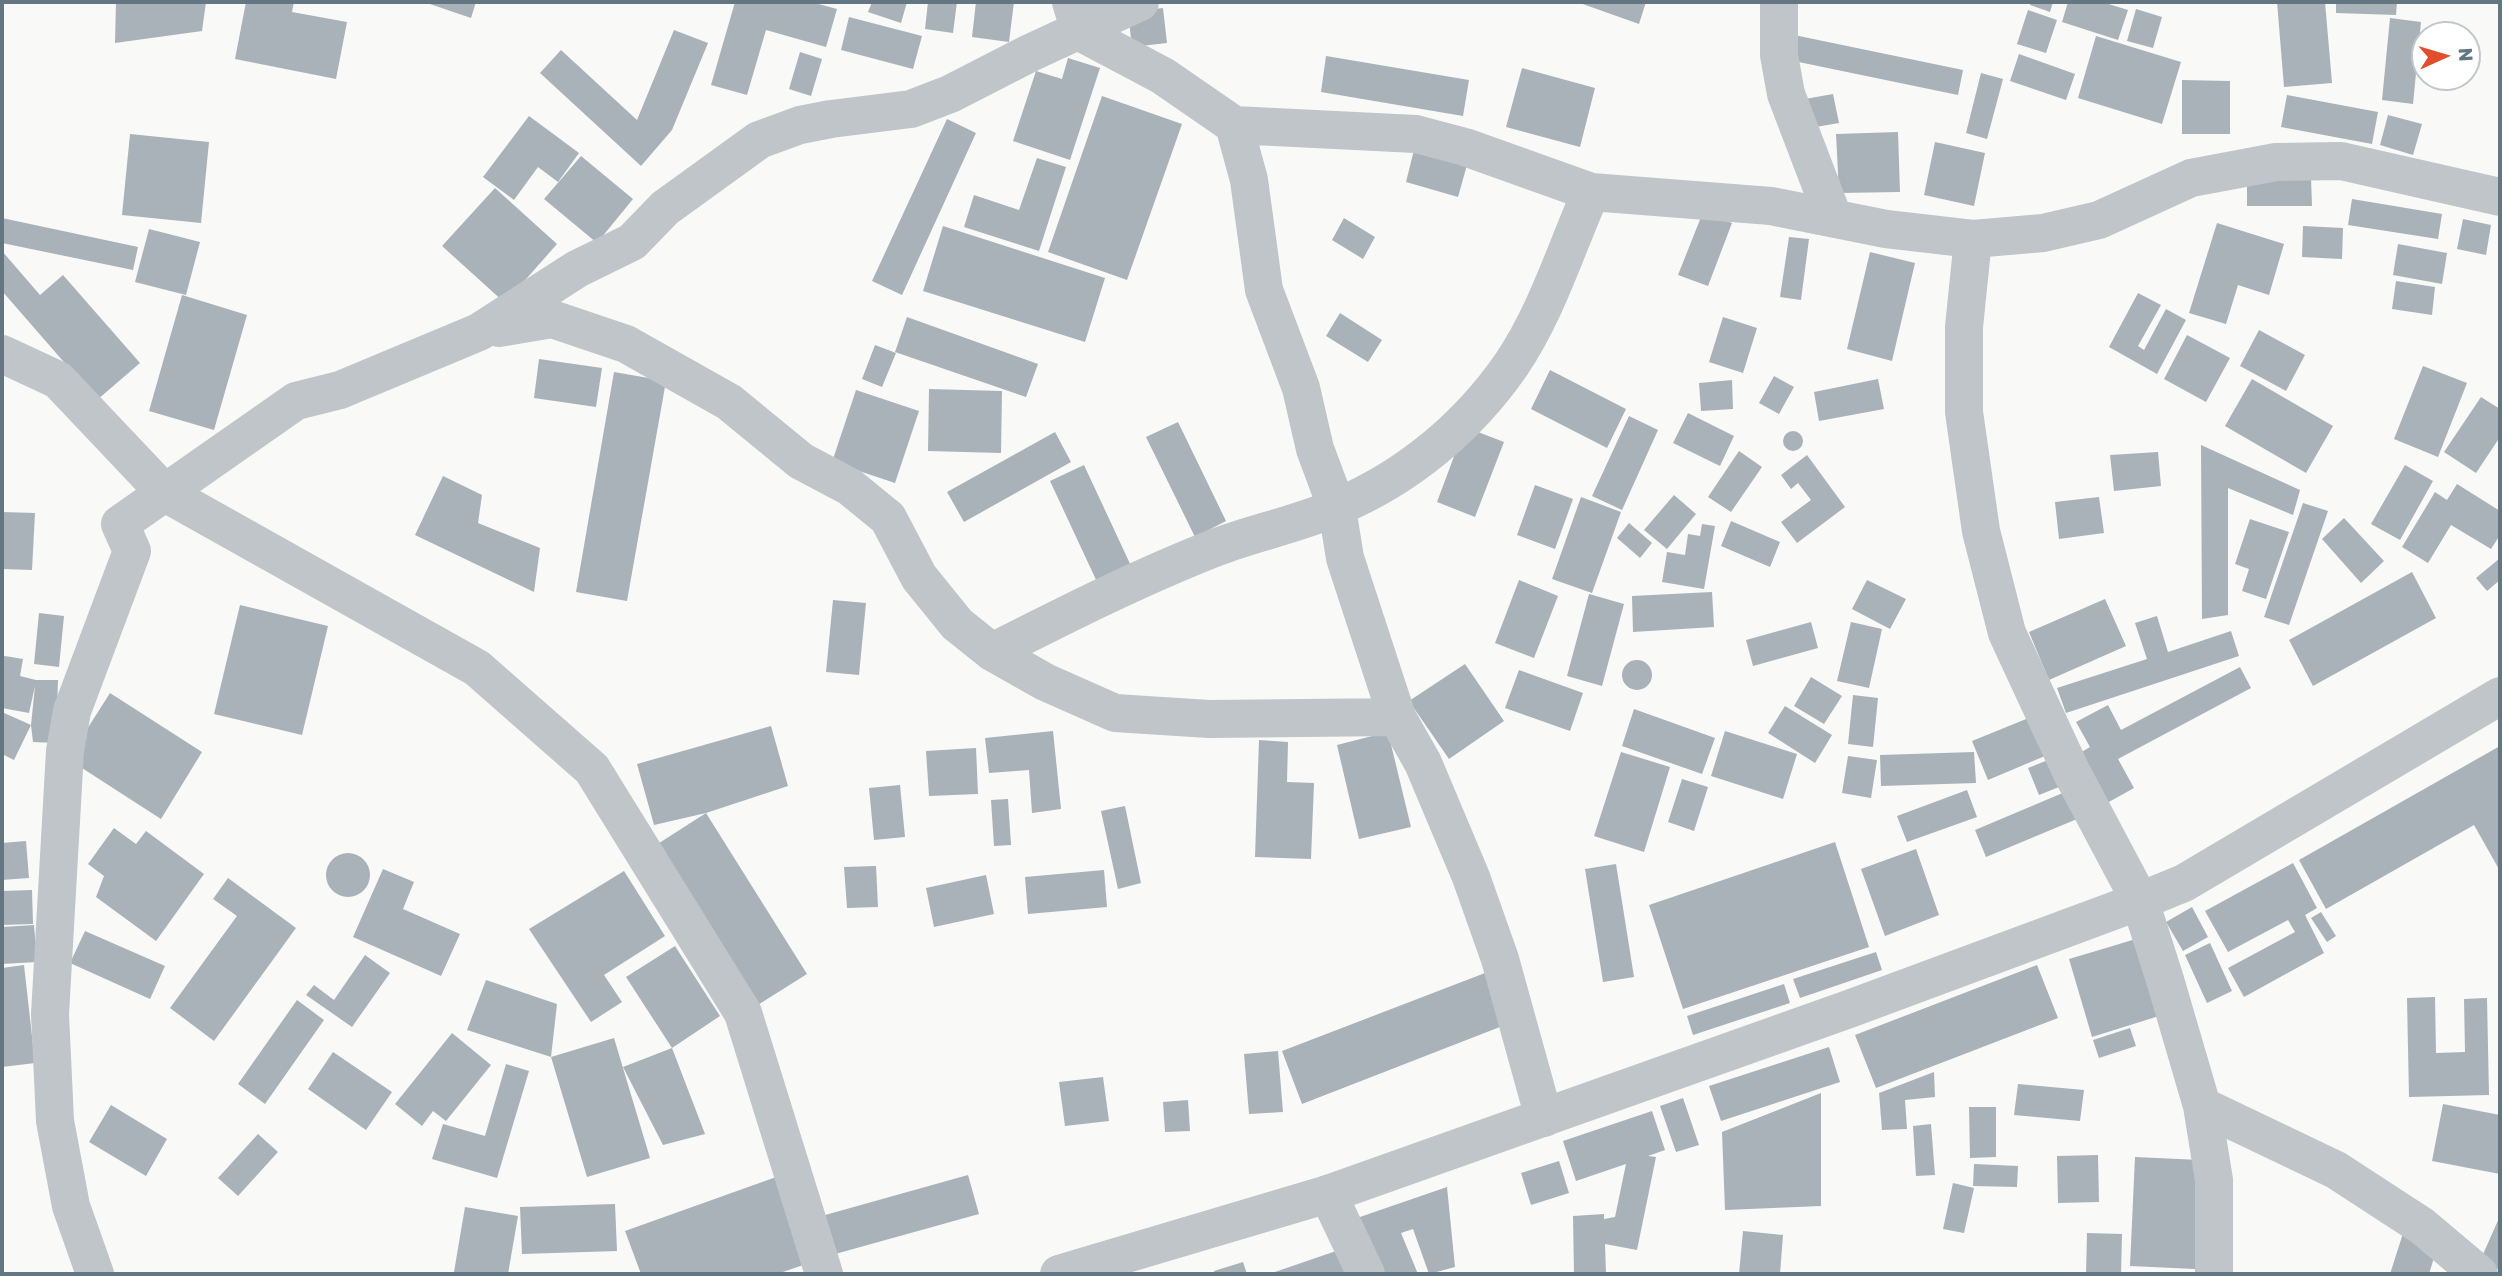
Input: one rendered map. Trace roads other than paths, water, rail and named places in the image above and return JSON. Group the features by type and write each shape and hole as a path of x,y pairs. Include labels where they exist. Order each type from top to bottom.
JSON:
{"street":[{"path":"95,1274 71,1206 55,1121 50,1014 61,797 72,711 132,551 120,524 296,401 340,390 479,332 577,269 632,242 665,208 759,140 800,125 831,118 911,109 950,94 1030,53 1075,17 1140,2"},
{"path":"1779,2 1779,55 1786,94 1833,216"},
{"path":"1075,17 1234,125 1416,134 1465,148 1591,192 1747,203 1833,216 1886,229 1973,239 2043,233 2099,220 2191,178 2276,162 2341,161 2500,197"},
{"path":"1234,125 1248,180 1264,290 1301,388 1315,449 1337,508 1345,558 1397,717 1423,762 1471,877 1500,959 1544,1118"},
{"path":"992,652 1074,611 1217,547 1337,508 1393,479 1437,446 1480,403 1512,364 1540,312 1591,192"},
{"path":"1973,239 1964,327 1964,412 1981,531 2007,633 2071,771 2140,901 2202,1106 2214,1180 2214,1274"},
{"path":"479,332 552,319 626,344 729,402 801,461 850,487 888,518 919,577 957,624 992,652 1045,682 1115,713 1209,719 1397,717"},
{"path":"2,354 58,380 165,493 477,668 592,769 743,1013 824,1274"},
{"path":"1059,1274 1328,1194 2140,901 2183,883 2500,696"},
{"path":"2202,1106 2336,1170 2422,1226 2479,1274"},
{"path":"1328,1194 1366,1274"}]}
